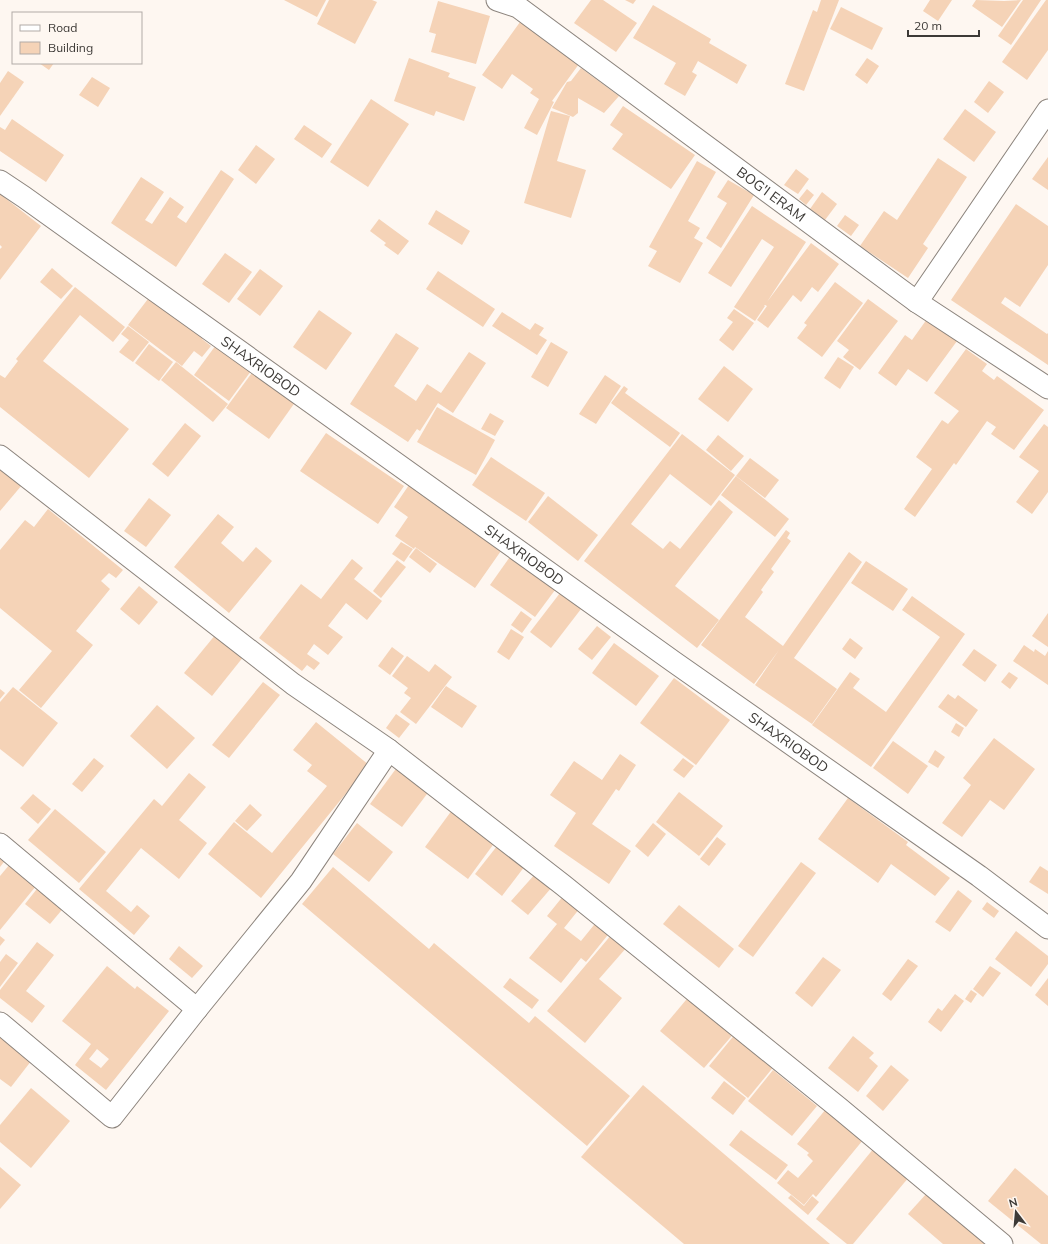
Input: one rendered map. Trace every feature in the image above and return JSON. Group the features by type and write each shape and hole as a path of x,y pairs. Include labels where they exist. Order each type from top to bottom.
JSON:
{"street":[{"name":"BOG'I ERAM","path":"504,1 518,7 917,302 1048,388"},
{"path":"917,302 1048,110"},
{"name":"SHAXRIOBOD","path":"0,181 674,662 980,876 1048,928"},
{"path":"0,456 293,684 389,750 563,885 839,1108 1002,1244"},
{"path":"0,1023 112,1117 301,881 389,750"},
{"path":"0,844 197,1009"}],"building":[{"path":"284,0 326,0 317,17"},
{"path":"329,0 372,0 377,2 355,44 317,24"},
{"path":"591,0 603,0 637,23 616,52 574,23"},
{"path":"625,0 636,0 633,4"},
{"path":"821,0 839,0 804,91 785,84 813,10 817,12"},
{"path":"930,0 952,0 938,21 923,11"},
{"path":"976,0 1021,0 1002,27 972,6"},
{"path":"1023,0 1041,0 1011,45 998,36"},
{"path":"1046,0 1048,0 1048,50 1027,80 1002,62"},
{"path":"438,1 490,16 476,64 431,52 436,34 429,32"},
{"path":"653,5 711,39 709,43 747,65 737,84 698,61 692,72 697,75 685,96 664,84 676,63 633,38"},
{"path":"841,7 883,28 872,50 830,29"},
{"path":"520,22 579,64 552,101 554,102 537,135 524,128 539,99 530,93 533,89 512,74 502,89 482,75"},
{"path":"409,58 450,73 448,77 476,87 464,121 436,111 434,116 394,101"},
{"path":"867,58 879,66 867,84 855,75"},
{"path":"40,64 53,64 49,70"},
{"path":"581,68 619,96 604,113 578,98 578,113 573,117 552,108 567,82 571,81"},
{"path":"8,71 24,82 0,116 0,83"},
{"path":"92,77 110,88 98,107 79,95"},
{"path":"989,81 1004,92 988,113 974,102"},
{"path":"371,99 409,124 368,187 330,162"},
{"path":"623,106 695,155 671,189 612,149 623,134 610,125"},
{"path":"965,109 996,132 974,162 943,139"},
{"path":"551,111 570,116 557,161 586,170 571,218 524,203"},
{"path":"12,119 64,155 46,182 0,151 0,127 5,130"},
{"path":"304,125 332,144 322,158 294,139"},
{"path":"256,145 275,159 256,184 238,170"},
{"path":"1048,157 1048,190 1032,179"},
{"path":"938,158 967,177 923,244 928,248 908,278 860,246 884,211 897,220"},
{"path":"697,161 716,172 688,221 700,228 694,238 703,243 680,283 648,266 657,251 649,247"},
{"path":"796,169 809,179 798,194 784,185"},
{"path":"221,170 234,179 176,267 111,223 141,177 164,192 145,220 152,224 170,197 184,207 177,217 186,223"},
{"path":"728,180 754,195 721,248 706,238 727,203 717,197"},
{"path":"807,189 814,195 806,205 799,199"},
{"path":"822,192 837,204 825,220 810,209"},
{"path":"0,194 41,226 0,280 0,249 2,247 0,245"},
{"path":"1016,204 1048,226 1048,265 1020,307 1005,297 1001,303 1047,334 1048,333 1048,365 951,300"},
{"path":"752,206 806,242 767,302 811,243 839,264 818,292 812,287 801,302 793,295 768,328 757,320 767,306 764,306 755,321 734,307 774,247 762,239 731,287 708,273"},
{"path":"436,210 470,231 462,245 428,224"},
{"path":"845,215 859,225 851,236 837,226"},
{"path":"379,219 409,241 398,255 384,245 386,243 370,231"},
{"path":"225,253 252,272 229,303 202,284"},
{"path":"52,268 73,286 61,299 40,282"},
{"path":"260,269 283,286 260,316 237,299"},
{"path":"438,271 495,309 483,327 426,289"},
{"path":"835,282 863,303 822,357 797,338 807,325 804,323"},
{"path":"75,287 125,327 113,342 80,315 43,361 129,429 89,478 0,407 0,375 5,378 18,361 16,359"},
{"path":"151,295 205,335 202,339 211,346 202,357 194,351 182,366 128,325"},
{"path":"868,299 898,321 860,370 843,357 849,350 837,341"},
{"path":"734,309 754,323 733,351 719,340 733,322 727,318"},
{"path":"319,310 352,333 326,370 293,347"},
{"path":"502,312 530,330 535,323 544,328 539,335 547,340 537,355 492,326"},
{"path":"927,319 957,341 927,382 908,369 896,386 878,373 905,335 912,340"},
{"path":"128,326 149,342 133,362 119,352 129,340 121,334"},
{"path":"396,333 419,348 394,386 416,401 427,384 441,393 469,352 486,363 453,413 438,403 420,431 417,429 408,442 350,404"},
{"path":"551,342 568,352 548,387 531,377"},
{"path":"149,344 173,362 159,381 135,363"},
{"path":"216,345 251,371 229,401 194,375"},
{"path":"966,349 987,364 982,371 994,380 997,376 1044,410 1014,450 991,434 996,427 987,421 956,465 954,463 915,517 904,509 932,469 916,457 942,420 948,424 959,411 934,393"},
{"path":"838,357 854,367 840,389 824,378"},
{"path":"176,362 228,404 213,422 161,380"},
{"path":"724,366 753,389 728,422 698,399"},
{"path":"254,370 296,401 269,439 226,408"},
{"path":"605,375 621,386 596,424 579,414"},
{"path":"624,386 628,389 625,393 680,433 670,447 611,403"},
{"path":"437,407 495,440 476,475 417,442"},
{"path":"490,413 504,421 495,436 481,429"},
{"path":"185,423 201,436 168,477 152,464"},
{"path":"1044,424 1048,427 1048,492 1032,514 1016,502 1039,471 1019,457"},
{"path":"326,433 404,486 378,524 300,471"},
{"path":"682,434 735,475 711,506 670,474 631,524 663,549 670,541 680,549 719,500 733,512 675,586 719,620 697,648 584,561"},
{"path":"718,435 744,456 731,471 706,450"},
{"path":"491,457 545,493 526,521 472,485"},
{"path":"750,458 779,480 765,498 736,476"},
{"path":"0,467 22,485 0,511"},
{"path":"736,476 789,519 775,537 721,495"},
{"path":"411,482 503,548 475,588 415,547 414,549 395,536 408,517 394,507"},
{"path":"548,496 598,535 578,561 528,522"},
{"path":"149,498 171,515 146,547 124,531"},
{"path":"48,509 123,570 116,578 109,573 101,581 110,589 76,631 93,645 41,708 19,690 52,651 0,608 0,550 25,520 34,527"},
{"path":"218,514 234,527 221,543 243,562 256,547 272,561 229,613 174,567"},
{"path":"786,530 790,533 787,538 791,541 771,569 774,572 761,590 763,592 745,617 783,646 849,552 862,562 794,658 837,689 812,724 755,685 779,650 754,684 701,645"},
{"path":"401,542 413,549 404,562 392,554"},
{"path":"416,548 437,564 430,573 409,557"},
{"path":"512,554 558,586 535,617 490,585"},
{"path":"352,559 363,568 354,579 382,601 367,620 346,603 328,626 343,637 328,655 314,644 307,654 320,663 314,670 307,665 302,671 259,638 301,584 321,599"},
{"path":"397,560 406,567 381,598 373,591"},
{"path":"866,561 908,589 893,611 851,583"},
{"path":"139,586 158,602 139,625 120,609"},
{"path":"560,593 581,609 551,648 530,632"},
{"path":"912,596 965,634 871,767 812,725 850,672 860,679 853,688 886,712 940,637 902,610"},
{"path":"521,611 532,619 522,633 511,625"},
{"path":"1048,613 1048,647 1032,636"},
{"path":"597,626 611,637 592,660 578,649"},
{"path":"511,629 524,637 509,660 497,652"},
{"path":"216,634 244,656 212,696 184,673"},
{"path":"850,638 863,648 855,659 842,649"},
{"path":"614,643 659,676 636,706 592,673"},
{"path":"1024,645 1034,652 1035,649 1045,656 1048,651 1048,685 1013,661"},
{"path":"392,647 404,656 390,675 378,666"},
{"path":"974,649 997,665 985,682 962,665"},
{"path":"407,656 429,672 435,664 452,677 416,724 400,712 411,698 404,693 408,688 392,676"},
{"path":"1009,672 1018,678 1010,689 1001,682"},
{"path":"674,678 730,720 696,765 640,723"},
{"path":"263,682 280,695 229,758 212,745"},
{"path":"446,686 477,706 462,728 431,707"},
{"path":"13,687 58,723 23,767 0,749 0,702"},
{"path":"0,689 5,693 0,699"},
{"path":"948,694 955,699 958,695 978,710 966,727 938,707"},
{"path":"157,705 195,738 167,769 130,736"},
{"path":"396,714 410,724 399,738 386,728"},
{"path":"316,722 369,765 261,898 208,854 234,822 272,853 327,786 307,771 312,765 293,750"},
{"path":"956,723 964,728 959,737 951,732"},
{"path":"994,738 1035,769 1004,810 990,800 962,837 942,823 971,785 963,778"},
{"path":"893,741 928,766 908,794 873,768"},
{"path":"935,750 945,757 938,768 928,762"},
{"path":"620,754 636,765 619,791 616,789 592,824 631,851 609,884 554,846 576,813 550,795 574,761 602,780"},
{"path":"94,758 104,766 82,792 72,784"},
{"path":"683,758 694,766 684,778 673,770"},
{"path":"398,766 430,790 402,827 370,804"},
{"path":"189,773 206,787 179,820 207,843 179,879 141,848 106,891 131,912 137,905 150,916 134,935 79,889 154,799 162,806"},
{"path":"679,792 723,826 699,856 656,822"},
{"path":"33,794 51,809 38,824 20,808"},
{"path":"848,798 908,842 906,845 950,878 935,896 891,864 878,883 818,839"},
{"path":"250,804 262,815 247,831 235,821"},
{"path":"455,806 498,838 468,879 425,847"},
{"path":"55,809 106,852 79,883 28,840"},
{"path":"357,823 393,852 369,882 333,854"},
{"path":"653,823 666,834 648,857 635,846"},
{"path":"717,837 726,844 709,866 700,859"},
{"path":"501,841 528,862 502,896 475,874"},
{"path":"0,852 7,858 0,867"},
{"path":"801,862 816,873 753,957 738,946"},
{"path":"10,864 36,886 0,930 0,876"},
{"path":"1040,866 1048,871 1048,894 1029,882"},
{"path":"333,867 429,949 434,943 529,1023 535,1016 630,1096 587,1146 302,904"},
{"path":"536,873 552,887 528,915 511,901"},
{"path":"40,885 66,905 50,924 25,904"},
{"path":"958,890 972,901 950,932 935,922"},
{"path":"564,895 580,908 564,928 581,941 598,920 611,931 586,962 581,958 561,983 529,958 557,924 547,916"},
{"path":"987,902 999,911 994,918 982,909"},
{"path":"679,905 734,949 719,968 663,924"},
{"path":"1016,931 1048,956 1048,964 1031,987 995,959"},
{"path":"612,934 627,947 599,979 622,998 585,1043 547,1011"},
{"path":"0,936 5,940 0,946"},
{"path":"37,942 54,955 26,991 45,1006 32,1023 0,998 0,990"},
{"path":"179,946 203,966 192,978 169,959"},
{"path":"6,954 18,963 0,987 0,962"},
{"path":"823,957 841,970 812,1007 795,993"},
{"path":"908,959 918,966 891,1001 882,994"},
{"path":"107,966 135,989 137,986 169,1011 106,1090 75,1065 91,1044 62,1021","holes":["97,1049 109,1059 101,1068 89,1059"]},
{"path":"990,966 1001,973 983,997 973,989"},
{"path":"510,978 539,1000 532,1009 503,987"},
{"path":"1048,978 1048,1006 1035,995"},
{"path":"971,990 977,994 971,1003 965,999"},
{"path":"691,994 736,1031 704,1068 660,1031"},
{"path":"955,994 964,1001 941,1032 928,1022 938,1008 942,1011"},
{"path":"0,1029 35,1056 11,1087 0,1079"},
{"path":"736,1033 775,1065 748,1098 709,1066"},
{"path":"853,1036 874,1053 869,1058 878,1066 858,1092 828,1068"},
{"path":"891,1065 909,1080 883,1111 866,1096"},
{"path":"773,1070 817,1106 792,1136 748,1101"},
{"path":"724,1081 746,1098 733,1115 711,1098"},
{"path":"643,1085 830,1244 684,1244 581,1157"},
{"path":"31,1088 70,1121 31,1168 0,1142 0,1125"},
{"path":"826,1109 863,1140 816,1197 813,1194 804,1205 777,1183 788,1170 798,1178 813,1161 807,1155 809,1153 797,1144"},
{"path":"741,1130 788,1165 776,1180 729,1145"},
{"path":"874,1148 909,1177 853,1244 847,1244 816,1219"},
{"path":"0,1167 21,1185 0,1209"},
{"path":"1015,1168 1048,1196 1048,1244 1041,1244 988,1201"},
{"path":"927,1193 986,1244 943,1244 908,1214"},
{"path":"791,1195 804,1206 812,1196 819,1202 808,1215 788,1198"}]}
